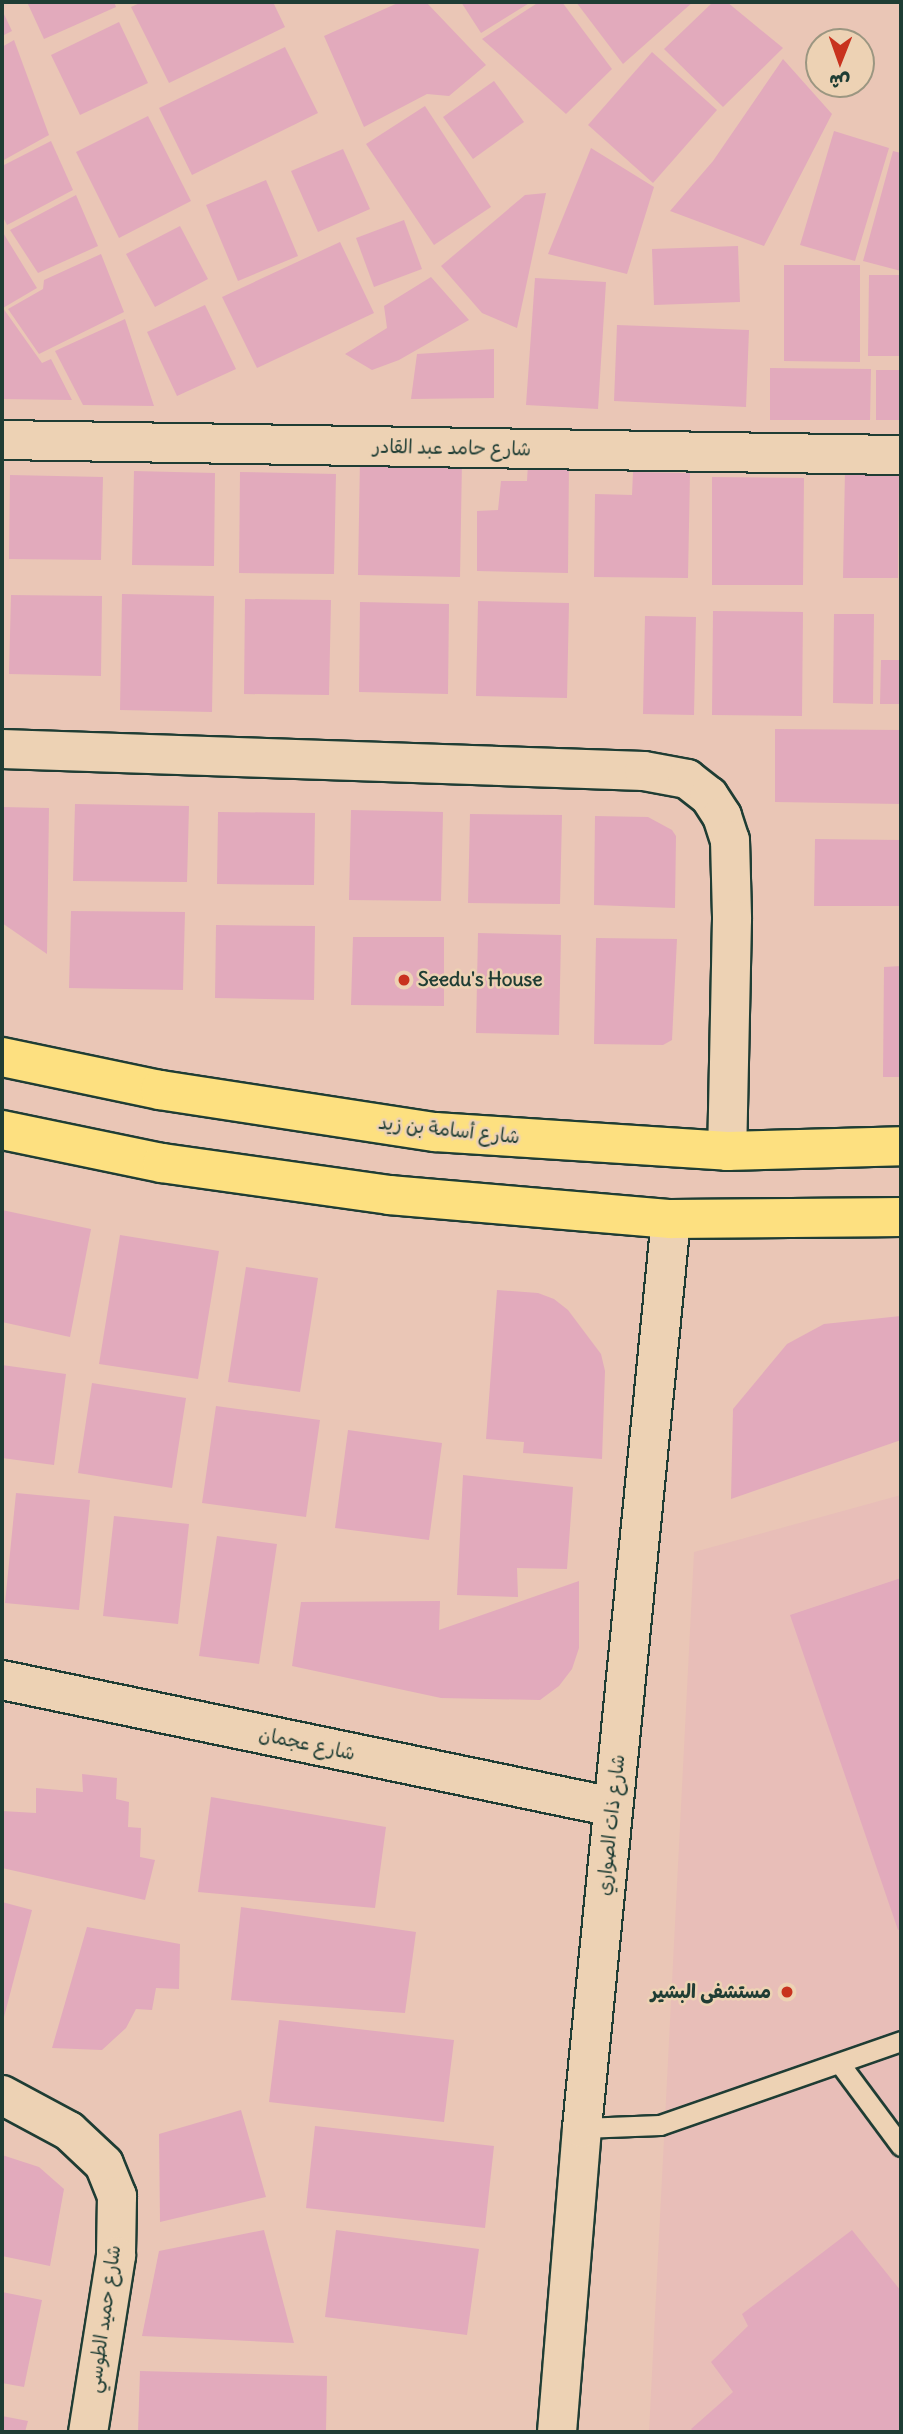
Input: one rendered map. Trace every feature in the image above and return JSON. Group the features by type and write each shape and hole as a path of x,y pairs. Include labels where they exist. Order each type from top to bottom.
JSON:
{"highway":[{"name":"شارع أسامة بن زيد","path":"2,1057 160,1090 435,1132 727,1151 901,1146"},
{"path":"2,1130 162,1163 389,1195 671,1219 901,1217"}],"street":[{"name":"شارع حامد عبد القادر","path":"2,440 901,456"},
{"path":"2,749 645,771 688,779 709,796 722,816 730,840 732,919 727,1151"},
{"name":"شارع ذات الصواري","path":"556,2432 582,2129 671,1219"},
{"name":"شارع عجمان","path":"2,1680 613,1807"},
{"name":"شارع حميد الطوسي","path":"2,2095 69,2131 104,2164 117,2196 116,2256 88,2432"}],"lane":[{"path":"582,2129 660,2125 901,2041"},
{"path":"840,2064 901,2146"}],"shaded area":[{"name":"مستشفى البشير","path":"901,1495 901,2432 649,2432 694,1552"}],"building":[{"path":"27,2 114,2 116,7 44,39"},
{"path":"142,2 273,2 285,27 169,83 131,7"},
{"path":"400,2 426,2 486,65 449,96 427,94 364,127 324,36"},
{"path":"461,2 531,2 481,33"},
{"path":"539,2 562,2 612,69 566,114 482,39"},
{"path":"576,2 693,2 623,64"},
{"path":"713,2 727,2 783,48 723,107 664,49"},
{"path":"2,10 12,31 2,36"},
{"path":"119,22 148,83 80,115 51,55"},
{"path":"14,40 49,135 2,161 2,47"},
{"path":"285,47 318,113 192,175 159,108"},
{"path":"652,52 717,110 653,183 588,125"},
{"path":"783,59 805,84 805,98 818,98 832,114 764,246 670,211 713,161"},
{"path":"494,81 524,122 473,159 443,117"},
{"path":"425,106 491,207 434,245 366,144"},
{"path":"148,116 191,201 119,238 76,152"},
{"path":"834,131 889,148 855,261 800,245"},
{"path":"51,141 73,190 7,225 2,215 2,166"},
{"path":"591,148 654,187 627,274 548,254"},
{"path":"343,149 370,209 318,232 291,171"},
{"path":"893,151 901,153 901,271 863,261"},
{"path":"266,180 298,256 238,281 206,205"},
{"path":"546,193 517,328 482,313 441,266 525,195"},
{"path":"76,195 98,246 38,273 10,230"},
{"path":"404,220 422,269 374,287 356,238"},
{"path":"180,226 208,279 155,307 126,254"},
{"path":"2,231 37,288 3,308 42,363 51,359 72,400 2,399"},
{"path":"340,242 374,313 257,368 222,297"},
{"path":"738,246 740,302 654,305 652,249"},
{"path":"101,254 124,312 39,354 8,309 43,289 44,280"},
{"path":"784,265 860,265 860,362 784,361"},
{"path":"869,275 901,275 901,356 868,356"},
{"path":"431,277 469,320 399,360 372,370 345,354 387,328 384,306"},
{"path":"535,278 606,282 598,409 526,405"},
{"path":"205,305 236,369 177,396 147,332"},
{"path":"125,319 154,406 83,405 55,351"},
{"path":"617,325 749,330 746,407 614,401"},
{"path":"494,349 494,398 411,399 417,354"},
{"path":"770,368 871,369 870,420 770,420"},
{"path":"876,370 901,370 901,420 876,420"},
{"path":"360,459 462,461 460,577 358,575"},
{"path":"528,464 569,464 568,573 477,571 477,511 498,510 501,481 527,481"},
{"path":"845,470 899,471 898,578 843,578"},
{"path":"134,471 215,473 214,566 132,565"},
{"path":"240,472 336,474 334,574 239,573"},
{"path":"633,472 690,473 688,578 594,577 595,494 632,495"},
{"path":"10,475 103,477 101,560 9,559"},
{"path":"712,477 804,478 803,585 712,585"},
{"path":"122,594 214,596 212,712 120,710"},
{"path":"11,595 102,596 101,676 9,674"},
{"path":"245,599 331,600 329,695 244,694"},
{"path":"478,601 569,603 567,698 476,696"},
{"path":"360,602 449,604 448,694 359,692"},
{"path":"713,611 803,612 802,716 712,715"},
{"path":"834,614 874,614 873,704 833,703"},
{"path":"645,616 696,617 694,715 643,714"},
{"path":"881,660 901,660 901,704 880,704"},
{"path":"775,729 901,730 901,804 775,802"},
{"path":"75,804 189,806 187,882 73,881"},
{"path":"2,807 49,808 47,954 2,923"},
{"path":"351,810 443,812 441,901 349,900"},
{"path":"218,812 315,813 314,885 217,884"},
{"path":"470,814 562,815 560,904 468,903"},
{"path":"595,816 648,817 672,830 676,836 675,908 594,905"},
{"path":"815,839 901,840 901,906 814,906"},
{"path":"71,911 185,912 183,990 69,988"},
{"path":"216,925 315,926 314,1000 215,998"},
{"path":"478,933 561,935 559,1035 476,1033"},
{"path":"353,937 444,937 444,1006 351,1005"},
{"path":"596,938 677,939 672,1040 663,1045 594,1044"},
{"path":"901,966 901,1077 883,1077 884,967"},
{"path":"2,1210 91,1229 70,1337 2,1322"},
{"path":"120,1235 219,1251 198,1379 99,1364"},
{"path":"246,1267 318,1278 300,1392 228,1382"},
{"path":"497,1290 538,1293 554,1299 568,1310 601,1354 605,1371 602,1459 523,1453 524,1442 486,1439"},
{"path":"901,1316 901,1440 731,1499 733,1409 787,1344 824,1324"},
{"path":"2,1365 66,1374 54,1465 2,1458"},
{"path":"92,1383 186,1398 172,1488 78,1473"},
{"path":"216,1406 320,1420 306,1517 202,1503"},
{"path":"348,1430 442,1443 429,1540 335,1528"},
{"path":"463,1475 573,1487 567,1569 517,1568 518,1597 457,1595"},
{"path":"16,1493 90,1500 79,1610 5,1603"},
{"path":"114,1516 189,1524 178,1624 103,1616"},
{"path":"217,1536 277,1544 259,1664 199,1656"},
{"path":"901,1578 901,1929 898,1930 790,1615"},
{"path":"579,1581 579,1648 572,1669 559,1686 540,1700 441,1698 292,1666 301,1602 440,1601 439,1630"},
{"path":"82,1774 117,1778 116,1799 129,1802 128,1827 141,1828 140,1857 155,1860 145,1900 2,1868 2,1811 36,1813 36,1788 83,1792"},
{"path":"211,1797 386,1827 375,1908 198,1892"},
{"path":"2,1902 32,1910 4,2017 2,2017"},
{"path":"241,1907 416,1932 405,2013 231,2000"},
{"path":"87,1927 180,1944 179,1989 156,1988 152,2010 136,2009 126,2028 102,2050 52,2048"},
{"path":"279,2020 454,2040 444,2122 269,2102"},
{"path":"241,2110 266,2197 160,2222 159,2134"},
{"path":"315,2126 494,2146 485,2228 306,2208"},
{"path":"2,2155 39,2167 64,2189 50,2266 2,2256"},
{"path":"264,2230 294,2343 142,2336 159,2251"},
{"path":"336,2230 479,2249 467,2335 325,2317"},
{"path":"852,2230 901,2291 901,2432 694,2432 691,2429 733,2392 711,2362 748,2326 742,2314"},
{"path":"2,2292 42,2300 24,2387 2,2383"},
{"path":"140,2371 327,2376 326,2432 138,2432"},
{"path":"2,2416 28,2421 25,2432 2,2432"}],"place":[{"name":"Seedu's House","path":"404,980"},
{"name":"مستشفى البشير","path":"787,1992"}]}
